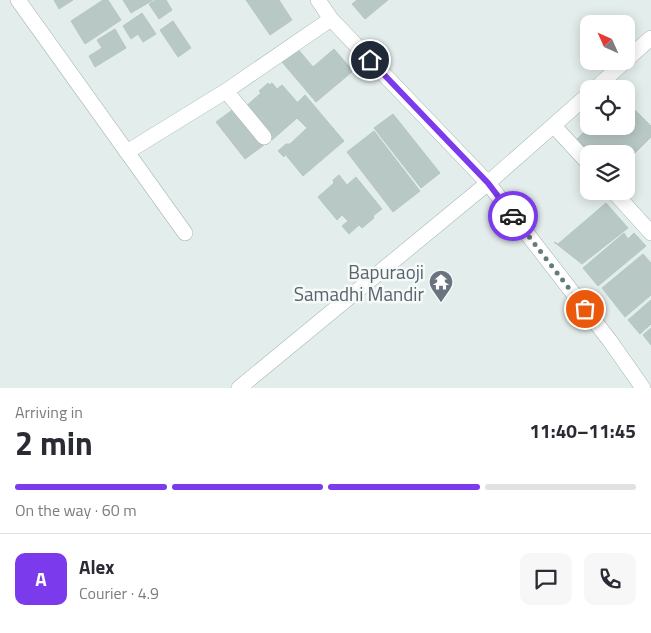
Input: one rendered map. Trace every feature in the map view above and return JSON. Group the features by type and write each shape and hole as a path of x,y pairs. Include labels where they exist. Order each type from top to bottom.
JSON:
{"street":[{"path":"18,0 185,233"},
{"path":"318,0 331,19 488,183 610,341 643,388"},
{"path":"127,152 226,91 331,19"},
{"path":"635,53 651,38"},
{"path":"605,80 616,70"},
{"path":"226,91 264,137"},
{"path":"239,388 488,183 580,102"},
{"path":"554,126 580,154"},
{"path":"621,200 651,233"}],"building":[{"path":"54,0 73,0 59,9"},
{"path":"103,0 108,0 121,20 85,44 71,21"},
{"path":"123,0 153,0 131,13"},
{"path":"156,0 166,0 172,10 159,19 149,4"},
{"path":"246,0 279,0 292,20 270,35"},
{"path":"357,0 388,0 365,19 352,4"},
{"path":"142,13 156,34 143,42 138,34 131,39 123,26"},
{"path":"173,21 191,48 178,57 160,30"},
{"path":"115,29 126,48 95,67 89,56 102,48 97,40"},
{"path":"297,48 313,67 334,49 353,71 316,102 282,62"},
{"path":"268,83 269,85 272,83 277,89 282,85 305,111 272,140 244,108 261,93 259,91"},
{"path":"305,95 344,141 303,176 285,154 284,157 278,151 286,144 290,144 307,128 297,118 305,111 297,103"},
{"path":"235,108 264,145 245,159 216,122"},
{"path":"635,110 651,126 651,137 635,153 635,145 583,145 577,139 581,135 635,135"},
{"path":"393,114 440,173 421,188 374,128"},
{"path":"374,131 420,191 393,212 347,152"},
{"path":"339,175 347,185 356,177 382,209 362,228 359,225 349,234 342,226 348,221 342,215 337,220 318,197 334,183 333,180"},
{"path":"606,203 628,228 582,264 554,242 558,244"},
{"path":"624,233 628,239 634,233 646,246 598,286 583,268"},
{"path":"643,254 651,263 651,295 625,317 602,288"},
{"path":"651,300 651,324 640,334 628,320"},
{"path":"651,328 651,345 643,335"}],"way so far":[{"path":"513,216 585,309"}],"place":[{"name":"Bapuraoji Samadhi Mandir","path":"441,303"}],"route":[{"path":"370,60 488,183 513,216"}]}
